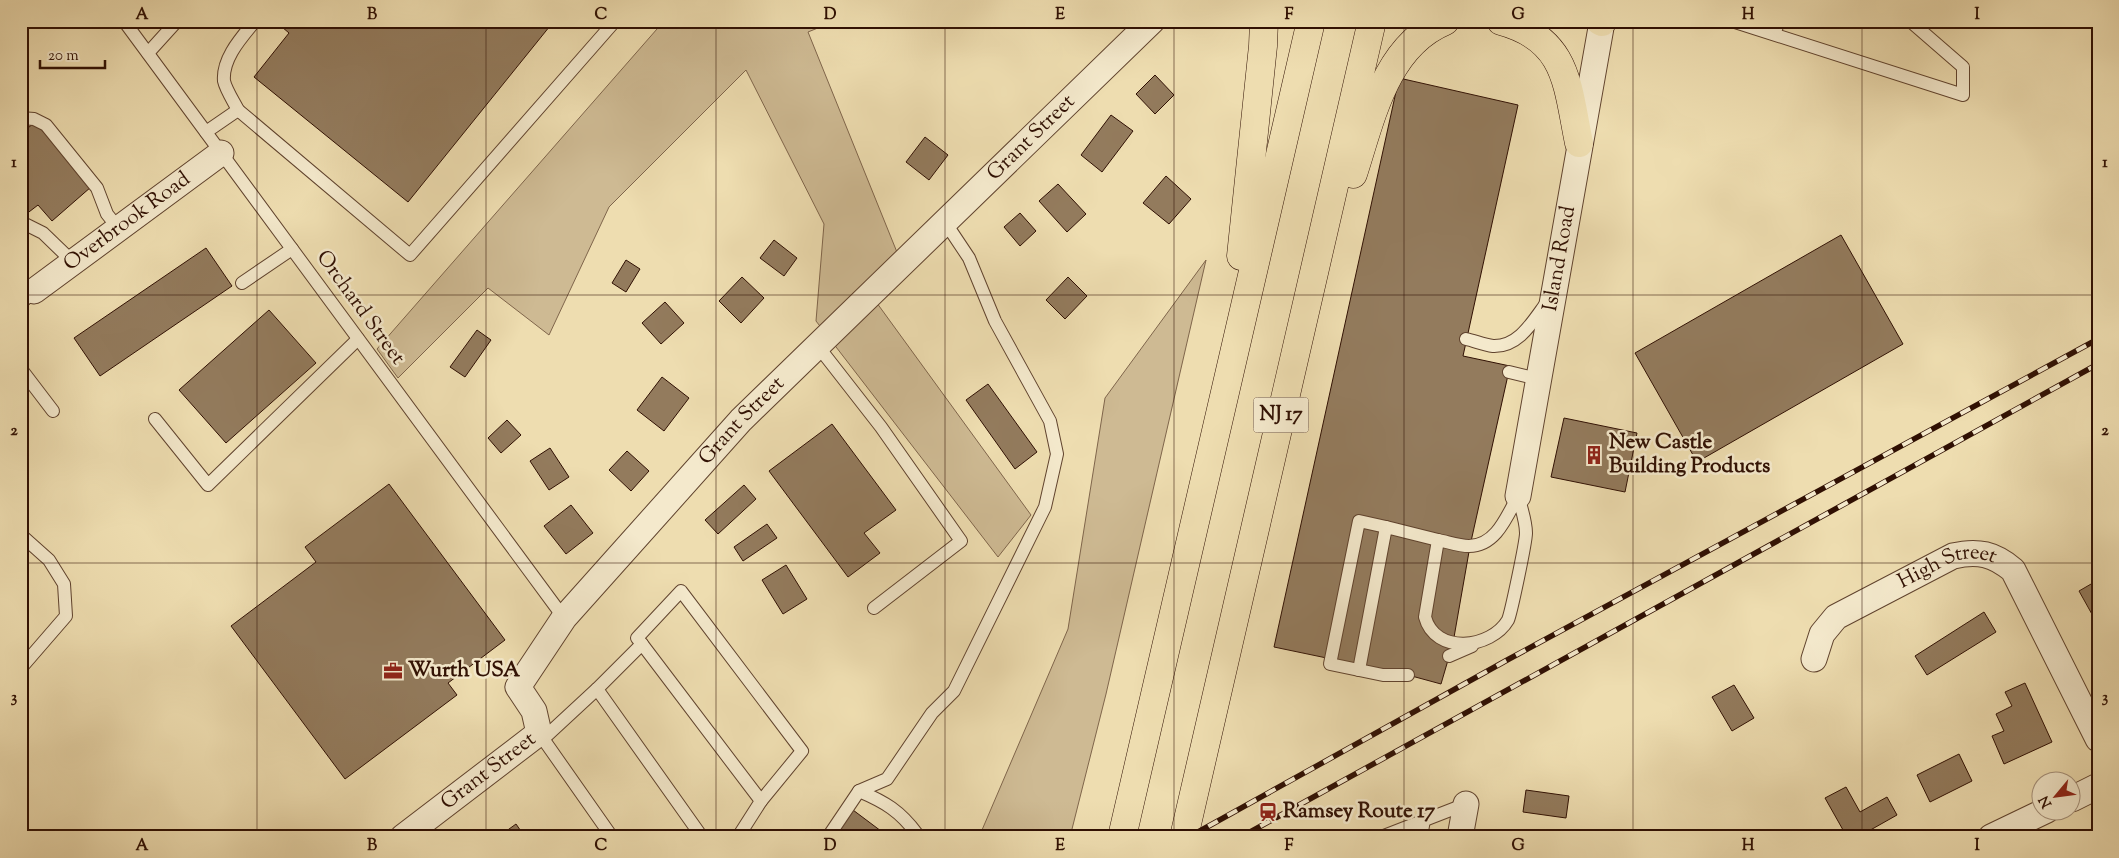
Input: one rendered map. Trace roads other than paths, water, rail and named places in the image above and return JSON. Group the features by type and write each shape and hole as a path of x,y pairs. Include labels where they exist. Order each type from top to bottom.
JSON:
{"highway":[{"name":"NJ 17","path":"1122,837 1311,21"},
{"name":"NJ 17","path":"1184,837 1372,21"},
{"path":"1300,334 1382,91 1396,64 1410,46 1428,30 1445,21"},
{"path":"1501,21 1532,34 1555,55 1566,83 1579,144"},
{"path":"1224,400 1246,214 1262,23"}],"street":[{"name":"Grant Street","path":"403,837 541,736 534,711 518,687 564,618 741,420 1152,21"},
{"name":"Island Road","path":"1518,496 1601,22"},
{"name":"Overbrook Road","path":"27,297 222,153"},
{"name":"High Street","path":"1814,659 1822,634 1836,617 1953,556 1970,552 1987,553 2000,559 2013,570 2090,703 2098,739"},
{"path":"2082,794 2098,786"},
{"path":"1460,837 1466,804"},
{"path":"1992,837 2032,817"}],"lane":[{"name":"Orchard Street","path":"124,21 564,618"},
{"path":"148,53 177,21"},
{"path":"255,21 235,46 227,62 224,82 238,110 410,255 615,21"},
{"path":"1732,21 1962,96 1963,67 1910,21"},
{"path":"1774,34 1779,21"},
{"path":"206,132 238,110"},
{"path":"21,118 34,119 46,125 97,188 107,214 119,229"},
{"path":"21,222 43,233 73,262"},
{"path":"828,837 859,791 887,779 932,713 954,692 1045,508 1057,454 1050,421 995,321 969,258 945,222"},
{"path":"242,284 292,249"},
{"path":"1466,339 1493,346 1508,344 1521,336 1554,292"},
{"path":"155,418 208,485 358,339"},
{"path":"817,345 881,427 962,541 874,608"},
{"path":"21,369 53,411"},
{"path":"1509,372 1538,379"},
{"path":"1408,675 1383,675 1330,664 1359,521 1470,546 1490,540 1502,526 1518,496"},
{"path":"1449,656 1483,642 1496,633 1508,619 1526,533 1518,496"},
{"path":"1359,670 1386,527"},
{"path":"21,535 49,560 64,584 66,616 21,668"},
{"path":"1438,540 1425,617 1427,624 1440,638 1453,643 1483,642"},
{"path":"738,837 760,801 802,751 681,591 637,638 760,801"},
{"path":"612,837 541,736 597,689 642,644"},
{"path":"597,689 702,837"},
{"path":"859,791 885,802 906,819 917,834 916,837"},
{"path":"1381,837 1466,804"},
{"path":"1421,837 1424,820"}],"railway":[{"path":"1189,837 1509,659 2098,339"},
{"path":"1241,837 2098,364"}],"place":[{"name":"New Castle Building Products","path":"1594,455"},
{"name":"Wurth USA","path":"393,671"},
{"name":"Ramsey Route 17","path":"1268,812"}]}
